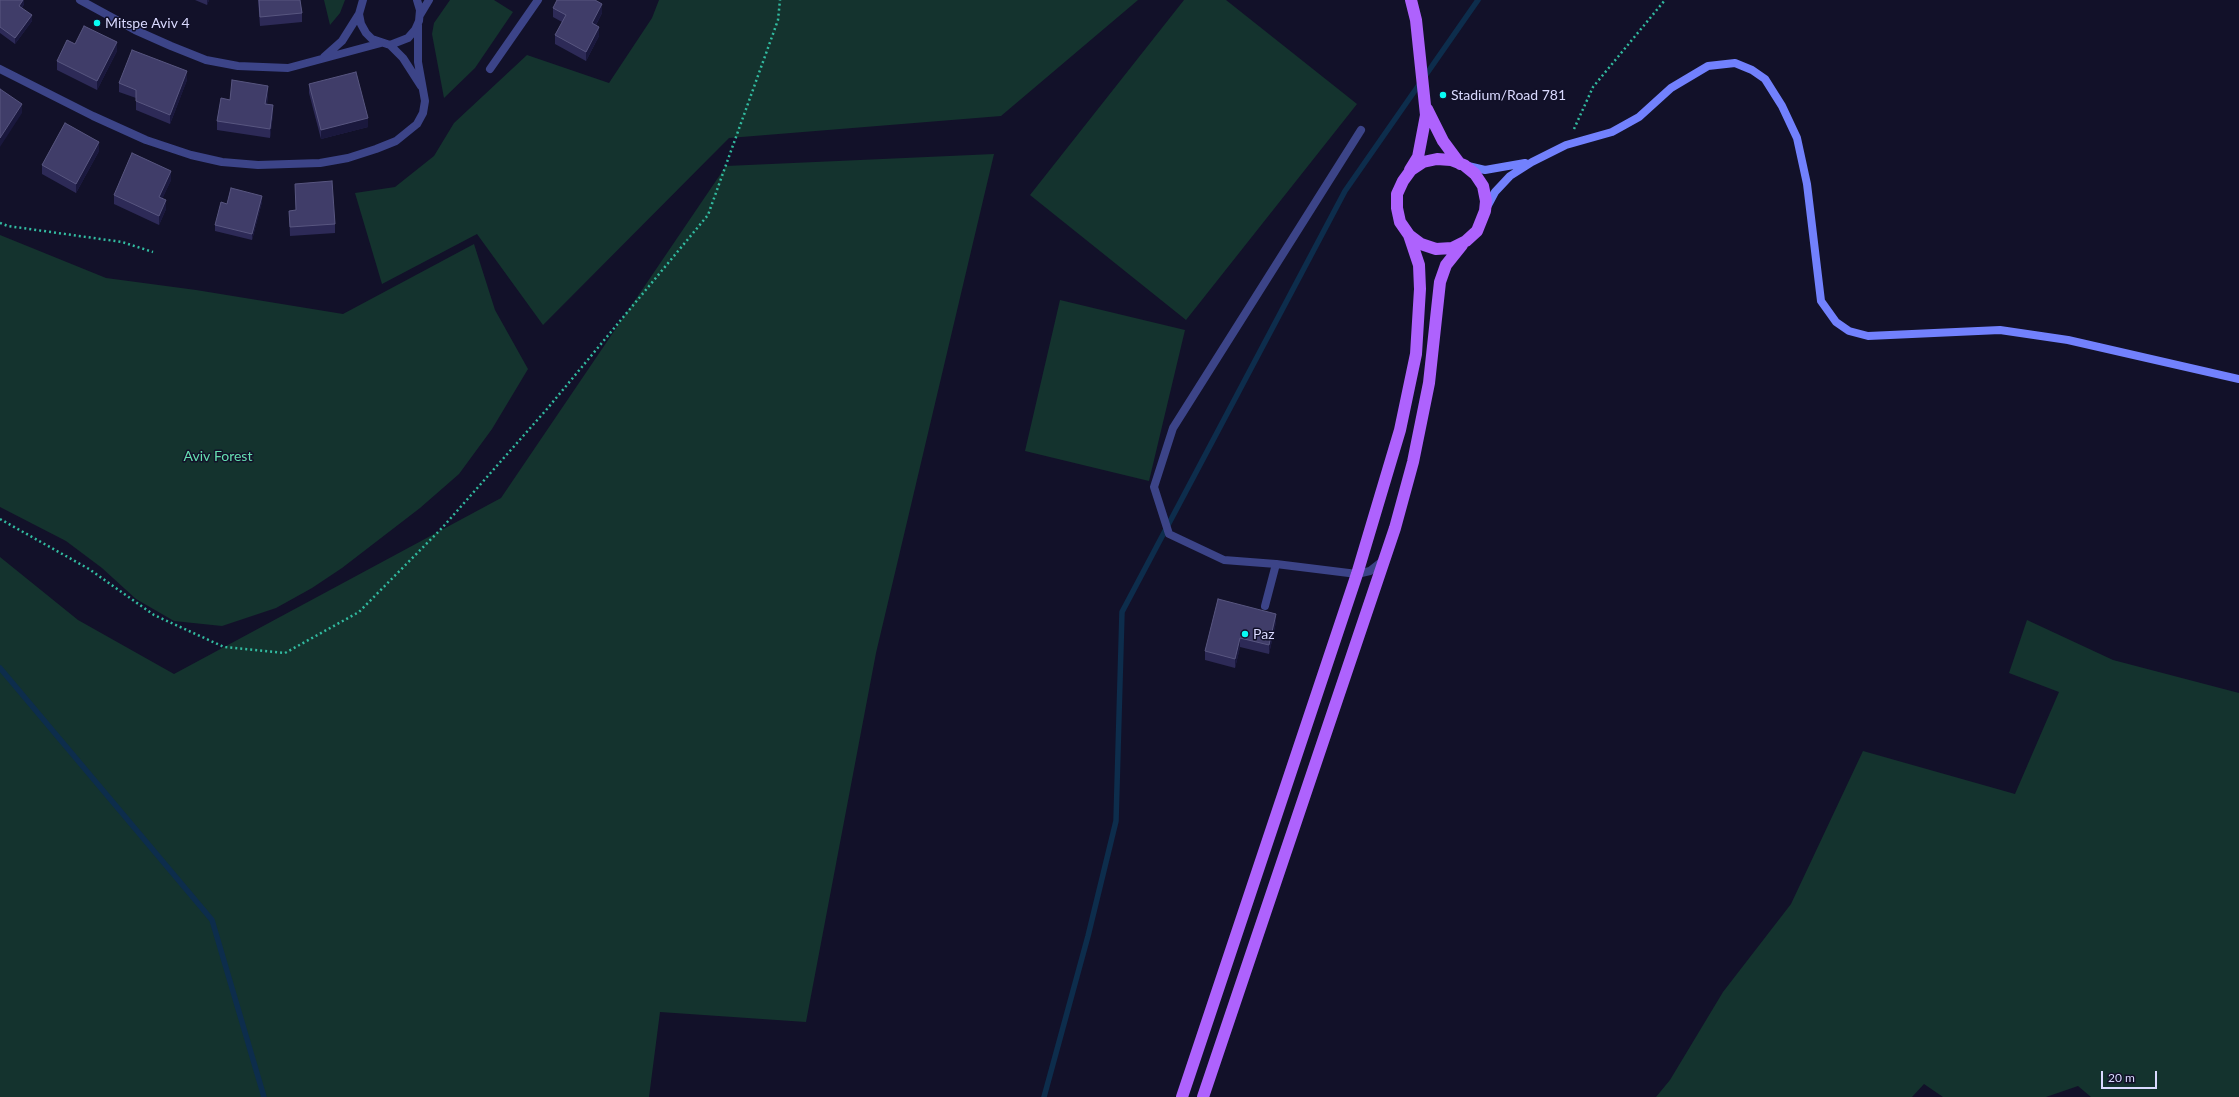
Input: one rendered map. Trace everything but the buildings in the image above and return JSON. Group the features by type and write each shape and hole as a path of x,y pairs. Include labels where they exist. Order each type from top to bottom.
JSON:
{"main road":[{"path":"1408,175 1418,157 1426,115 1416,20 1411,0"},
{"path":"1203,1097 1384,560 1413,462 1421,427 1434,341 1440,282 1446,265 1466,241 1477,231 1495,192 1510,176 1532,162 1566,145 1612,132 1639,117 1671,88 1708,66 1735,63 1752,70 1764,79 1780,101 1797,138 1807,184 1821,301 1836,322 1849,331 1868,336 2000,330 2068,340 2239,379"},
{"path":"1425,104 1440,137 1462,164 1475,174 1483,186 1486,202 1485,211"},
{"path":"1182,1097 1358,574 1400,430 1416,354 1420,289 1419,265 1409,235 1400,222 1396,208 1397,194 1403,181 1411,170 1423,162 1437,159 1451,160 1485,170 1509,168 1532,162"},
{"path":"1409,235 1421,244 1436,249 1452,248 1466,241"}],"street":[{"path":"80,0 135,30 206,60 238,66 288,68 381,43"},
{"path":"318,61 342,41 359,14 362,0"},
{"path":"417,0 420,15"},
{"path":"0,70 46,94 146,140 191,154 222,162 258,165 320,163 348,158 396,141 417,124 424,113 424,91 418,62 418,25 420,15 429,0"},
{"path":"490,69 538,0"},
{"path":"359,14 361,24 366,33 381,43 390,45 403,58 424,91"},
{"path":"390,45 408,38 418,25"},
{"path":"1361,130 1173,428 1154,487 1169,534 1224,560 1276,564 1358,574 1370,571 1384,560"},
{"path":"1265,606 1276,564"}],"path":[{"path":"0,519 89,569 154,614 224,646 285,652 359,612 448,522 552,403 708,215 734,138 778,20 780,0"},
{"path":"1566,145 1593,87 1665,0"},
{"path":"0,223 8,226 122,242 153,252"}],"green space":[{"path":"324,0 345,0 340,13 330,25"},
{"path":"450,0 494,0 513,12 475,68 444,98 432,34 434,23"},
{"path":"659,0 1138,0 1001,116 729,138 543,325 477,234 382,284 355,193 395,187 434,156 454,123 527,55 609,83 652,18"},
{"path":"1184,0 1226,0 1357,104 1186,320 1030,195"},
{"path":"994,154 876,653 806,1022 660,1012 649,1097 0,1097 0,557 78,620 174,674 501,498 726,166"},
{"name":"Aviv Forest","path":"0,235 106,278 196,290 343,314 474,244 495,310 528,369 492,429 459,474 420,508 342,568 312,588 276,608 222,626 174,621 136,599 102,568 66,541 0,507"},
{"path":"1060,300 1185,330 1149,481 1025,451"},
{"path":"2027,620 2113,660 2239,693 2239,1097 2091,1097 2078,1086 2046,1097 1943,1097 1924,1084 1912,1097 1656,1097 1670,1080 1723,992 1791,904 1863,751 2015,794 2059,692 2009,673"}],"waterway":[{"path":"1044,1097 1088,936 1116,821 1122,612 1345,191 1478,0"},
{"path":"0,668 212,920 264,1097"}],"place":[{"name":"Mitspe Aviv 4","path":"97,23"},
{"name":"Stadium/Road 781","path":"1443,95"},
{"name":"Paz","path":"1245,634"}]}
